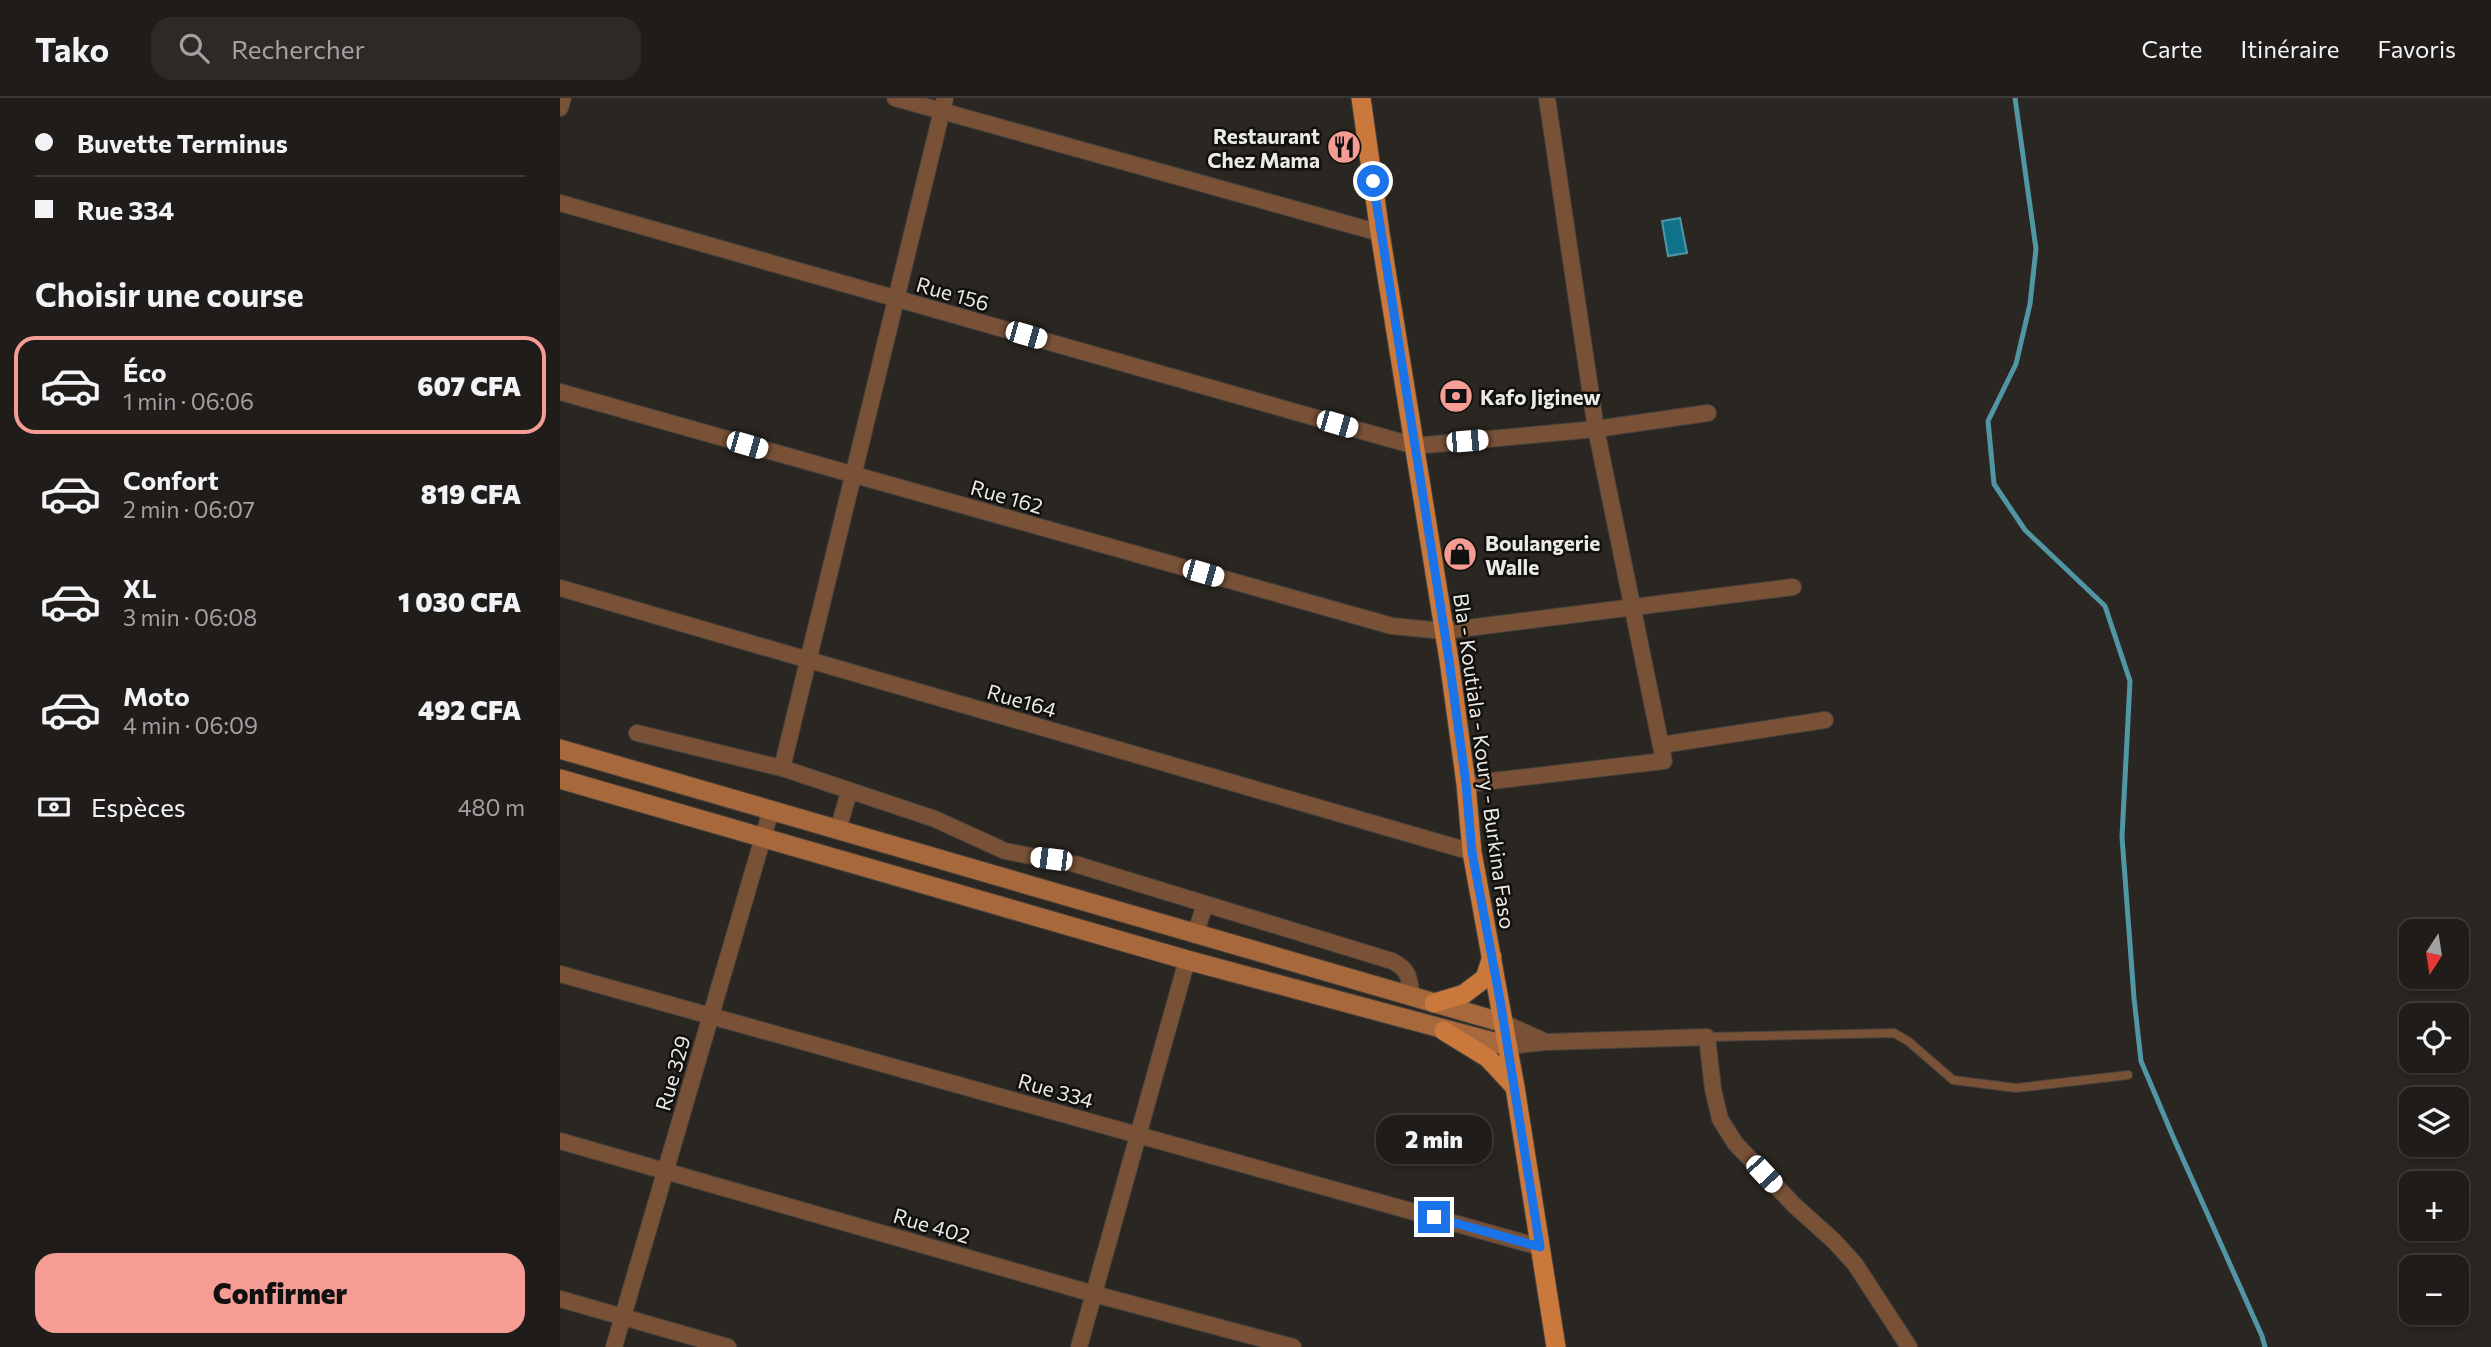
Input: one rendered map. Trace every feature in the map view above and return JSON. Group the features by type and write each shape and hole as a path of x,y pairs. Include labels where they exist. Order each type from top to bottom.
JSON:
{"main road":[{"name":"Bla - Koutiala - Koury - Burkina Faso","path":"1357,100 1444,631 1466,784 1472,852 1515,1087 1556,1347"},
{"path":"560,749 1504,1023"},
{"path":"560,779 1188,960 1444,1031 1508,1046"},
{"path":"1434,1003 1464,994 1485,978 1492,956"},
{"path":"1444,1031 1488,1058 1515,1087"}],"street":[{"path":"560,108 563,98"},
{"path":"895,98 944,105 1380,233"},
{"path":"1466,784 1664,761 1596,429 1547,98"},
{"path":"782,768 944,105"},
{"name":"Rue 156","path":"560,203 1415,446"},
{"name":"Rue 162","path":"560,392 1392,626 1444,631 1793,587"},
{"path":"1415,446 1596,429 1708,413"},
{"name":"Rue164","path":"560,588 1472,852"},
{"path":"1661,744 1825,720"},
{"path":"636,733 782,768 935,819 1005,851 1075,864 1392,961 1404,967 1409,977 1412,997"},
{"path":"838,830 849,792"},
{"name":"Rue 329","path":"614,1347 771,810"},
{"path":"1195,934 1205,904"},
{"path":"1079,1347 1188,960"},
{"name":"Rue 334","path":"560,974 1540,1247"},
{"path":"1504,1023 1546,1042"},
{"path":"1508,1046 1546,1042 1707,1037 1713,1089 1720,1119 1735,1143 1855,1264 1909,1347"},
{"name":"Rue 402","path":"560,1141 1094,1294 1293,1347"},
{"path":"560,1299 728,1347"}],"lane":[{"path":"1707,1037 1894,1033 1908,1041 1953,1080 2016,1088 2128,1075"}],"water":[{"path":"1680,218 1687,253 1668,256 1662,221"}],"waterway":[{"path":"2015,98 2036,249 2030,304 2016,364 1988,421 1994,484 2025,530 2105,606 2130,681 2122,837 2141,1061 2265,1347"}],"place":[{"name":"Restaurant Chez Mama","path":"1344,147"},
{"name":"Kafo Jiginew","path":"1456,396"},
{"name":"Boulangerie Walle","path":"1460,554"}],"route":[{"path":"1373,181 1449,660 1466,784 1472,852 1515,1087 1540,1247 1434,1217"}]}
